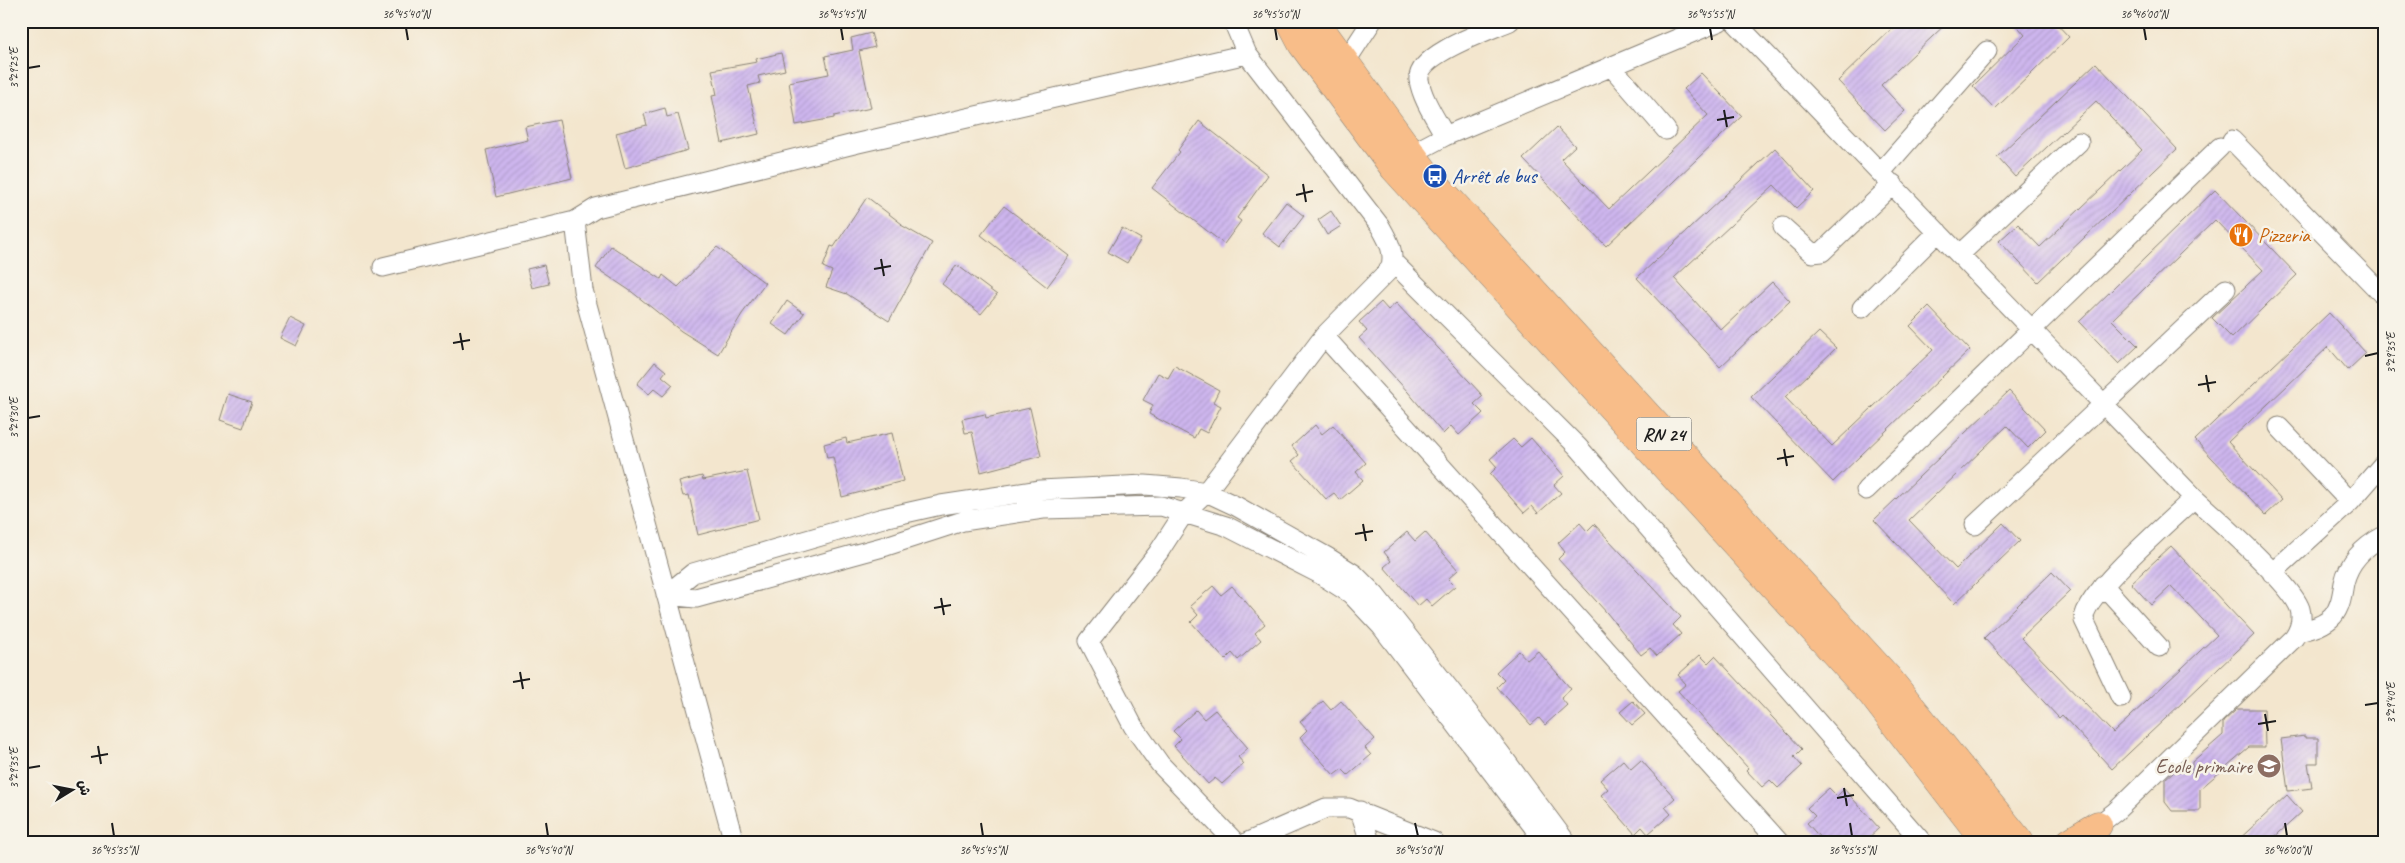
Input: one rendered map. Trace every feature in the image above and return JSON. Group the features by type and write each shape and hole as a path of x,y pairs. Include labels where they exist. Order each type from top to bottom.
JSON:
{"highway":[{"name":"RN 24","path":"1290,21 1308,51 1394,168 1871,693 1986,842"},
{"name":"RN 24","path":"1315,21 1344,64 1427,175 1888,678 2022,840"},
{"path":"2070,842 2096,836"}],"street":[{"path":"1232,21 1247,54 1380,226 1389,242 1393,262 1578,447 1922,842"},
{"path":"1344,64 1372,21"},
{"path":"1444,136 1421,90 1418,77 1422,66 1434,55 1510,21"},
{"path":"1411,154 1444,136 1611,66 1688,27 1720,21"},
{"path":"1734,21 2194,498 2272,573 2296,599 2300,608 2302,622 2298,632 2122,805 2096,836"},
{"path":"1783,226 1812,252 1817,254 1822,252 1887,178 1987,50"},
{"path":"383,267 575,222 596,208 858,143 1247,54"},
{"path":"1611,66 1666,130"},
{"path":"1960,254 2079,142"},
{"path":"1866,490 2226,143 2384,296"},
{"path":"575,222 583,290 734,842"},
{"path":"1862,308 1938,232"},
{"path":"1235,842 1160,764 1138,734 1089,641 1158,553 1184,513 1206,492 1324,336 1390,269 1393,262"},
{"path":"1975,525 2226,288"},
{"path":"1324,336 1780,842"},
{"path":"2279,427 2350,502"},
{"path":"2272,573 2350,502 2384,463"},
{"path":"666,595 693,573 883,518 941,505 1050,490 1145,486 1181,488 1206,492 1236,506 1354,574 1380,602 1500,753 1566,842"},
{"path":"2121,698 2084,620 2084,613 2103,585 2194,498"},
{"path":"666,595 696,598 886,546 963,521 1043,509 1161,506 1226,526 1318,573 1351,594 1381,626 1545,842"},
{"path":"2298,632 2317,627 2334,615 2342,598 2344,582 2350,566 2360,553 2384,536"},
{"path":"2103,585 2160,647"},
{"path":"1248,842 1326,808 1349,808 1434,842"},
{"path":"1360,812 1370,842"}],"building":[{"path":"1900,21 1949,21 1881,85 1905,111 1885,130 1838,81"},
{"path":"2013,21 2054,21 2069,37 1995,109 1973,86 2025,35"},
{"path":"871,33 875,47 859,51 871,108 834,116 834,118 796,125 789,82 829,74 825,56 853,50 851,38"},
{"path":"781,53 785,70 758,76 760,83 748,86 759,134 722,143 712,96 717,95 712,70 757,62 756,59"},
{"path":"2096,63 2177,149 2038,282 1999,241 2018,224 2040,247 2142,150 2096,101 2015,177 1997,157"},
{"path":"1701,73 1742,116 1606,246 1523,159 1557,127 1575,146 1561,159 1609,209 1708,115 1684,89"},
{"path":"665,108 667,117 678,114 688,150 625,168 616,133 647,125 644,114"},
{"path":"559,120 572,178 496,197 486,150 528,140 525,127"},
{"path":"1199,121 1268,175 1237,218 1241,221 1224,244 1152,188 1180,152 1178,150"},
{"path":"1775,148 1814,191 1796,208 1774,185 1674,278 1721,330 1772,282 1790,301 1720,367 1637,278"},
{"path":"2215,190 2297,275 2232,338 2212,318 2263,270 2215,220 2112,320 2138,346 2119,364 2079,322"},
{"path":"867,197 901,225 932,243 889,321 847,294 826,287 832,271 823,267 831,246 834,247"},
{"path":"1286,202 1304,216 1280,247 1262,233"},
{"path":"1004,206 1070,256 1047,287 981,235"},
{"path":"1331,211 1341,226 1327,235 1318,220"},
{"path":"1122,228 1141,239 1127,263 1108,252"},
{"path":"611,246 661,279 663,275 678,287 717,247 765,283 742,314 718,354 681,331 632,292 596,268"},
{"path":"544,265 549,284 532,288 527,269"},
{"path":"957,265 997,295 981,314 942,284"},
{"path":"787,301 804,313 788,335 772,324"},
{"path":"1381,302 1388,310 1396,303 1483,396 1474,404 1483,413 1459,435 1451,426 1443,434 1359,338 1367,331 1359,322"},
{"path":"1929,307 1970,350 1833,482 1751,397 1819,332 1836,348 1785,397 1832,446 1933,350 1910,326"},
{"path":"2329,313 2366,353 2348,370 2328,347 2228,442 2282,500 2266,515 2195,440"},
{"path":"290,318 306,326 296,346 280,338"},
{"path":"655,362 666,371 662,376 673,385 663,396 654,389 649,394 637,384"},
{"path":"1175,366 1219,390 1213,402 1221,406 1207,433 1199,429 1194,438 1149,414 1153,405 1143,400 1158,373 1168,378"},
{"path":"2009,391 2046,430 2028,448 2007,426 1909,520 1956,569 2003,523 2020,541 1954,604 1874,520"},
{"path":"228,394 252,402 243,428 220,420"},
{"path":"1030,408 1041,456 981,472 972,432 965,433 962,419 985,414 986,418"},
{"path":"1315,425 1322,434 1333,425 1366,463 1356,472 1363,480 1340,500 1334,493 1326,499 1292,461 1299,455 1292,446"},
{"path":"892,433 903,481 842,497 833,457 827,458 824,444 846,438 847,443"},
{"path":"1531,438 1564,476 1554,485 1561,493 1538,513 1532,506 1524,513 1490,474 1497,467 1490,459 1513,439 1521,447"},
{"path":"747,471 759,519 698,535 689,495 683,496 679,482 702,476 703,480"},
{"path":"1580,523 1587,531 1594,524 1681,617 1673,625 1681,634 1657,656 1650,648 1641,655 1607,613 1558,559 1565,552 1558,543"},
{"path":"1407,532 1415,541 1425,532 1458,570 1448,579 1455,586 1432,606 1426,599 1418,606 1384,567 1391,561 1384,552"},
{"path":"2171,546 2254,635 2112,769 2062,715 2059,718 1984,638 2052,572 2070,591 2021,638 2113,733 2217,635 2171,586 2151,605 2131,583"},
{"path":"1213,586 1221,595 1232,586 1265,624 1255,633 1261,640 1238,660 1232,653 1225,660 1191,622 1198,615 1190,606"},
{"path":"1519,651 1527,660 1538,651 1571,689 1561,698 1567,705 1545,725 1539,718 1531,725 1497,687 1504,680 1496,672"},
{"path":"1700,655 1708,663 1715,656 1802,749 1794,757 1802,766 1778,788 1770,780 1762,787 1746,770 1748,768 1678,691 1686,684 1678,675"},
{"path":"1323,701 1331,710 1341,701 1375,739 1365,748 1371,755 1348,775 1342,769 1334,775 1300,737 1307,730 1300,722"},
{"path":"1633,701 1645,714 1632,725 1620,712"},
{"path":"2237,709 2264,709 2265,747 2249,747 2200,789 2200,811 2172,811 2165,802 2165,779 2173,772 2192,772 2192,762 2223,735 2223,722"},
{"path":"1196,710 1204,719 1215,710 1248,748 1238,757 1244,764 1222,784 1215,778 1208,784 1174,746 1181,739 1173,731"},
{"path":"2305,736 2305,738 2318,738 2318,763 2308,763 2312,788 2288,791 2281,739"},
{"path":"1623,760 1631,769 1641,760 1675,798 1665,807 1671,814 1648,834 1642,827 1635,834 1601,795 1608,789 1600,780"},
{"path":"1829,788 1837,796 1844,789 1879,828 1864,842 1824,842 1807,823 1815,816 1807,808"},
{"path":"2287,795 2302,812 2269,842 2236,842"}],"place":[{"name":"Arrêt de bus","path":"1435,176"},
{"name":"Pizzeria","path":"2241,235"},
{"name":"Ecole primaire","path":"2269,766"}]}
